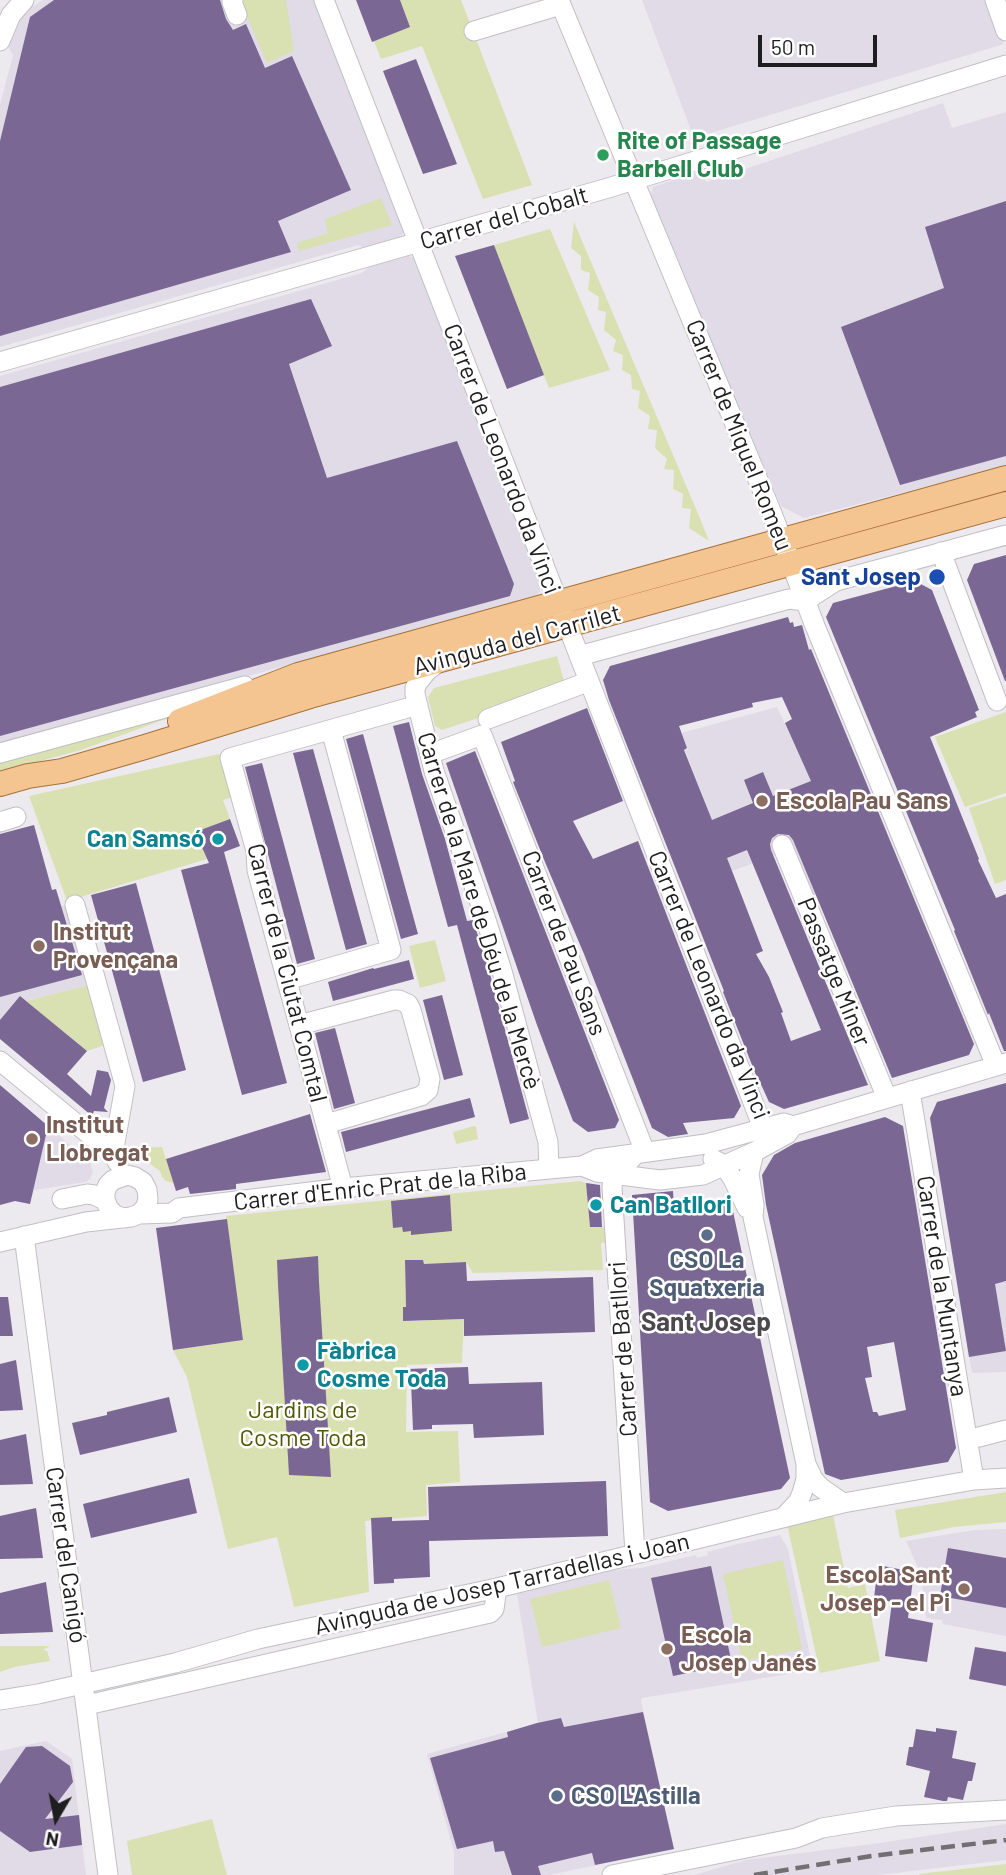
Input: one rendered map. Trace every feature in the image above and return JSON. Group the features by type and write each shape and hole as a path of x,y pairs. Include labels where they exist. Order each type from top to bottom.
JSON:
{"main road":[{"name":"Avinguda del Carrilet","path":"28,776 298,675 1006,478"},
{"name":"Avinguda del Carrilet","path":"0,784 62,771 310,696 1006,504"}],"street":[{"name":"Carrer de Leonardo da Vinci","path":"324,0 762,1128"},
{"path":"995,0 1006,31"},
{"path":"474,30 560,2"},
{"name":"Carrer de Miquel Romeu","path":"560,2 805,601 1001,1065"},
{"path":"0,41 3,30 19,4"},
{"name":"Carrer del Cobalt","path":"0,362 635,180 1006,65"},
{"name":"Avinguda del Carrilet","path":"579,656 789,599 805,601 836,581 1006,535"},
{"path":"941,552 997,701"},
{"name":"Carrer de la Mare de Déu de la Mercè","path":"439,661 427,671 415,688 418,705 430,754 502,971 548,1142 550,1169"},
{"name":"Avinguda del Carrilet","path":"0,753 241,686 298,675"},
{"path":"430,754 582,684"},
{"name":"Avinguda del Carrilet","path":"230,758 418,705"},
{"name":"Carrer de Pau Sans","path":"485,727 640,1153"},
{"path":"287,980 391,950 331,730"},
{"name":"Carrer de la Ciutat Comtal","path":"230,758 256,851 257,870 343,1188"},
{"name":"Passatge Miner","path":"782,845 887,1098"},
{"path":"75,905 125,1086 105,1148"},
{"path":"299,1025 399,1000 408,1003 415,1022 430,1079 430,1087 426,1093 326,1124"},
{"path":"0,1061 105,1148 120,1177"},
{"name":"Carrer d'Enric Prat de la Riba","path":"582,1166 597,1172 660,1180 703,1175 754,1152 790,1130 1001,1065"},
{"name":"Carrer de la Muntanya","path":"910,1091 974,1480"},
{"name":"Carrer d'Enric Prat de la Riba","path":"0,1242 86,1222 172,1213 179,1208 343,1188 582,1166 597,1159 706,1143 784,1123 790,1130"},
{"path":"676,1148 695,1150 724,1165 753,1217"},
{"path":"754,1152 748,1174 754,1205 753,1217 806,1464 803,1493 783,1518"},
{"name":"Carrer de Batllori","path":"635,1553 612,1187 613,1181 640,1153"},
{"path":"62,1199 94,1195 106,1202 115,1214 131,1216 145,1208 147,1190 143,1182 135,1177 120,1177 108,1185 106,1202"},
{"path":"147,1190 157,1199 179,1208"},
{"name":"Carrer d'Enric Prat de la Riba","path":"86,1222 95,1216 106,1202"},
{"name":"Carrer del Canigó","path":"24,1236 108,1875"},
{"path":"979,1437 1006,1430"},
{"path":"806,1464 820,1487 843,1503"},
{"name":"Avinguda de Josep Tarradellas i Joan","path":"0,1700 84,1684 175,1663 258,1639 497,1588 843,1503 974,1480 1006,1478"},
{"path":"87,1705 490,1613 494,1609 497,1588"},
{"path":"612,1875 796,1839 822,1828 895,1816 1006,1810"}],"shaded area":[{"path":"43,0 317,0 404,225 404,232 397,240 366,249 358,245 0,347 0,105 13,55 6,43 25,4 34,6"},
{"path":"642,0 988,0 1004,44 694,138"},
{"path":"943,103 952,128 1006,112 1006,466 804,518 781,506 649,202 653,187 700,171 706,182"},
{"path":"408,255 417,260 542,582 537,595 0,744 0,376 362,273 373,263"},
{"name":"Escola Pau Sans","path":"777,707 853,879 812,896 789,840 772,847 775,855 732,871 685,750 688,749 681,733"},
{"name":"Institut Provençana","path":"0,904 67,906 89,985 26,1001 0,1020"},
{"name":"Institut Llobregat","path":"0,1085 90,1162 93,1172 90,1179 86,1182 34,1190 30,1204 11,1200"},
{"path":"1006,1281 1006,1372 972,1373 958,1291"},
{"name":"Escola Sant Josep - el Pi","path":"1006,1529 1006,1636 943,1624 942,1620 926,1618 921,1574 906,1541 975,1530"},
{"path":"780,1535 788,1549 813,1670 642,1698 674,1849 549,1875 454,1875 454,1852 427,1754 538,1723 517,1594 612,1570 641,1568 696,1555 697,1558 708,1555 707,1552"},
{"path":"46,1741 72,1759 86,1875 0,1875 0,1751"},
{"path":"1006,1824 1006,1860 878,1875 694,1875 746,1860"}],"green space":[{"path":"240,0 286,0 294,51 267,63"},
{"path":"358,0 461,0 532,185 483,199 422,46 381,59"},
{"path":"381,198 392,225 299,251 297,243 328,233 325,219"},
{"path":"574,222 709,541 689,528 691,509 682,508 683,494 673,489 674,470 664,469 667,459 655,448 657,430 648,429 650,416 638,408 640,391 632,389 631,375 622,370 623,355 613,351 616,340 604,330 606,312 598,310 599,297 588,290 590,273 581,270 581,256 571,248"},
{"path":"550,229 610,370 549,388 494,245"},
{"path":"557,656 564,681 484,716 442,730 435,726 428,697 434,688"},
{"path":"1006,712 1006,793 965,807 935,737"},
{"path":"174,714 81,750 0,772 0,762"},
{"path":"219,754 233,797 223,800 230,819 195,832 207,859 67,901 29,796"},
{"path":"1006,796 1006,880 995,884 969,808"},
{"path":"435,940 446,981 420,988 409,946"},
{"path":"89,985 105,1045 87,1051 26,1001"},
{"path":"474,1126 478,1139 456,1144 453,1132"},
{"path":"162,1147 174,1183 166,1181 160,1171 136,1151 136,1148"},
{"name":"Jardins de Cosme Toda","path":"580,1181 586,1183 590,1227 609,1227 609,1242 601,1243 603,1270 473,1273 466,1262 444,1263 424,1268 423,1260 405,1260 406,1307 403,1308 403,1321 425,1321 445,1315 445,1320 464,1319 462,1363 407,1365 406,1432 458,1431 460,1482 426,1485 427,1516 365,1521 369,1592 294,1607 277,1537 228,1549 187,1377 173,1350 243,1340 226,1216"},
{"path":"1006,1492 1006,1522 954,1527 900,1538 895,1510"},
{"path":"831,1505 848,1588 865,1584 880,1661 820,1673 785,1515"},
{"path":"783,1560 802,1649 742,1661 723,1574"},
{"path":"609,1580 621,1628 542,1647 530,1599"},
{"path":"0,1646 50,1646 43,1650 47,1651 50,1661 0,1672"},
{"path":"212,1819 227,1875 132,1875 127,1841"},
{"path":"1006,1864 1006,1875 919,1875 919,1874"}],"building":[{"path":"54,0 220,0 233,30 246,24 265,68 292,56 351,190 278,221 291,252 0,336 0,141 30,17"},
{"path":"356,0 400,0 410,27 372,42"},
{"path":"416,59 457,164 423,174 383,71"},
{"path":"1006,201 1006,456 900,485 841,327 944,288 925,227"},
{"path":"494,245 544,375 507,389 455,256"},
{"path":"311,299 332,346 289,364 327,478 457,441 514,584 510,596 0,736 0,387"},
{"path":"1006,555 1005,681 967,580 974,564"},
{"path":"915,581 932,590 979,710 975,712 977,717 930,737 978,860 996,898 1006,894 1006,1051 989,1013 988,1015 826,617 833,603"},
{"path":"788,617 794,627 802,625 809,650 811,649 974,1044 969,1055 892,1078 793,840 789,835 778,834 772,838 771,850 868,1085 784,1109 769,1102 609,700 603,680 610,666","holes":["782,697 792,719 785,723 811,781 773,796 763,772 744,780 753,803 712,820 684,750 687,748 679,726 753,707 752,703","747,850 821,1030 791,1041 769,977 756,954 763,951 727,858"]},
{"path":"587,708 623,801 573,821 593,859 638,841 741,1106 734,1118 683,1123 688,1134 668,1137 652,1128 513,782 515,781 501,742"},
{"path":"409,722 467,921 473,920 490,974 529,1119 510,1124 457,925 448,927 393,726"},
{"path":"363,734 418,934 401,939 346,739"},
{"path":"313,749 367,944 346,950 293,753"},
{"path":"475,751 619,1120 615,1128 588,1132 573,1121 537,1025 446,763"},
{"path":"262,763 315,959 297,964 245,767"},
{"path":"230,819 240,846 224,852 287,1083 242,1095 181,870 209,863 195,832"},
{"name":"Institut Provençana","path":"34,825 52,890 56,889 82,975 0,997 0,834"},
{"path":"136,883 186,1070 143,1082 91,895"},
{"path":"409,960 414,979 333,1001 328,982"},
{"path":"442,995 463,1075 444,1080 423,1000"},
{"path":"20,996 87,1051 67,1074 91,1096 97,1070 108,1072 111,1080 104,1108 108,1112 94,1111 92,1116 0,1039 0,1020"},
{"path":"335,1028 355,1103 334,1109 315,1033"},
{"path":"1006,1083 1006,1281 995,1284 1006,1351 969,1357 930,1118 937,1102"},
{"name":"Institut Llobregat","path":"0,1085 48,1126 30,1204 15,1201 0,1205"},
{"path":"470,1098 475,1117 346,1152 341,1132"},
{"path":"310,1114 326,1172 236,1184 236,1189 190,1194 188,1187 176,1191 166,1159"},
{"path":"885,1117 903,1126 956,1448 948,1462 841,1480 825,1474 766,1205 762,1175 774,1155 795,1143","holes":["894,1342 906,1410 879,1416 877,1412 873,1412 865,1378 872,1377 867,1347"]},
{"name":"Can Batllori","path":"586,1183 600,1185 602,1227 590,1227"},
{"path":"673,1191 674,1208 729,1198 731,1202 790,1478 781,1489 668,1511 650,1502 632,1195"},
{"path":"450,1195 452,1231 411,1235 411,1231 403,1232 402,1227 393,1228 391,1201"},
{"path":"227,1219 243,1340 173,1350 156,1228"},
{"name":"Fàbrica Cosme Toda","path":"318,1256 331,1477 289,1475 277,1260"},
{"path":"405,1260 423,1260 424,1264 466,1262 467,1281 593,1277 595,1332 464,1336 464,1319 403,1321 403,1307 406,1307"},
{"path":"0,1297 8,1297 13,1336 0,1336"},
{"path":"16,1360 23,1410 0,1411 0,1364"},
{"path":"468,1367 469,1384 542,1382 544,1435 474,1438 473,1424 432,1425 432,1429 413,1430 411,1382 407,1382 407,1369"},
{"path":"169,1397 177,1432 80,1455 72,1423"},
{"path":"26,1434 33,1484 0,1485 0,1440"},
{"path":"189,1478 197,1513 91,1538 83,1504"},
{"path":"606,1481 608,1536 429,1541 430,1577 394,1579 394,1583 374,1584 371,1518 392,1517 392,1521 429,1520 428,1487"},
{"path":"36,1508 43,1558 0,1559 0,1516"},
{"path":"948,1548 1006,1558 1006,1608 940,1596"},
{"path":"878,1565 914,1572 908,1618 933,1623 927,1662 885,1656 892,1602 874,1598"},
{"path":"711,1566 732,1664 673,1676 651,1578"},
{"path":"46,1582 53,1632 0,1634 0,1593"},
{"path":"975,1647 1006,1652 1006,1686 969,1679"},
{"path":"643,1712 674,1849 595,1865 592,1853 538,1866 541,1875 512,1875 504,1851 495,1852 493,1841 457,1849 430,1758 508,1737 507,1732 537,1723 561,1718 564,1727"},
{"path":"936,1728 957,1731 952,1758 976,1763 972,1781 968,1781 963,1800 948,1797 947,1801 943,1801 924,1797 930,1771 906,1765 916,1729 936,1732"},
{"path":"42,1746 70,1766 73,1782 45,1819 79,1815 82,1845 30,1852 0,1831 0,1784 26,1747"}],"railway":[{"path":"754,1875 872,1856 1006,1840"}],"place":[{"name":"Rite of Passage Barbell Club","path":"603,155"},
{"name":"Sant Josep","path":"937,577"},
{"name":"Escola Pau Sans","path":"762,801"},
{"name":"Can Samsó","path":"218,839"},
{"name":"Institut Provençana","path":"39,946"},
{"name":"Institut Llobregat","path":"32,1139"},
{"name":"Can Batllori","path":"596,1205"},
{"name":"CSO La Squatxeria","path":"707,1235"},
{"name":"Fàbrica Cosme Toda","path":"303,1365"},
{"name":"Escola Sant Josep - el Pi","path":"964,1589"},
{"name":"Escola Josep Janés","path":"667,1649"},
{"name":"CSO L'Astilla","path":"557,1796"}],"district":[{"name":"Sant Josep","path":"706,1322"}]}
